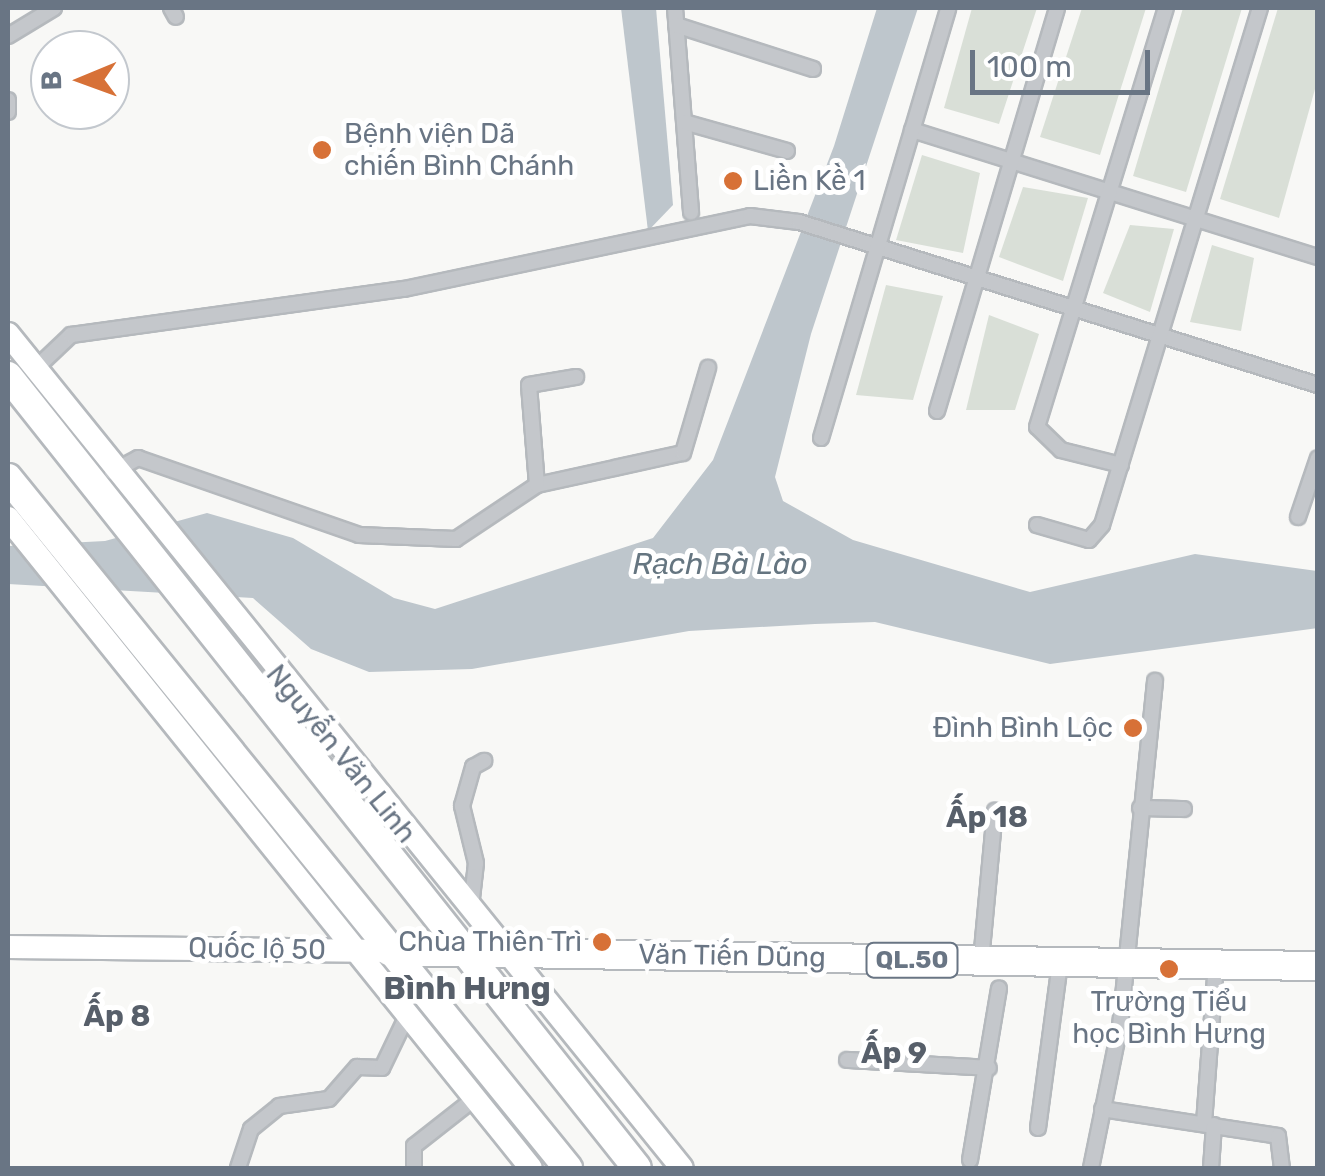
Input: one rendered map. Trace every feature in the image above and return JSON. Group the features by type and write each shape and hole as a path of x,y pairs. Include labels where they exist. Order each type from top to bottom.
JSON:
{"highway":[{"name":"Nguyễn Văn Linh","path":"21,373 210,613 458,952 637,1168"},
{"path":"8,478 17,516 389,951 568,1168"},
{"name":"Quốc lộ 50","path":"389,951 507,954"},
{"name":"Văn Tiến Dũng","path":"507,954 1318,966"}],"main road":[{"name":"Nguyễn Văn Linh","path":"8,334 21,373 111,473 129,514"},
{"name":"Nguyễn Văn Linh","path":"210,613 507,954 682,1168"},
{"path":"145,667 351,950 531,1168"},
{"name":"Quốc lộ 50","path":"8,946 389,951"}],"street":[{"path":"8,36 54,8"},
{"path":"674,8 690,212"},
{"path":"821,438 948,8"},
{"path":"937,410 1057,8"},
{"path":"1120,465 1039,434 1107,191 1166,8"},
{"path":"1036,525 1089,540 1120,465 1260,8"},
{"path":"676,26 813,70"},
{"path":"8,100 8,112"},
{"path":"684,122 787,151"},
{"path":"912,130 1318,257"},
{"path":"21,373 71,335 404,289 728,219 799,222 1318,385"},
{"path":"111,473 138,458 359,534 456,539 538,485 682,454 708,368"},
{"path":"538,485 529,385 576,378"},
{"path":"1298,517 1318,458"},
{"path":"1091,1168 1128,962 1155,681"},
{"path":"470,913 476,863 462,806 473,766 484,761"},
{"path":"1140,808 1184,809"},
{"path":"981,961 996,811"},
{"path":"1038,1128 1060,963"},
{"path":"1211,1168 1209,1124 1216,964"},
{"path":"970,1160 989,1068 999,988"},
{"path":"238,1168 251,1129 279,1106 329,1099 357,1067 382,1068 406,1018"},
{"path":"847,1060 989,1068"},
{"path":"414,1168 414,1146 474,1099"},
{"path":"1102,1109 1278,1136 1282,1168"}],"shaded area":[{"path":"972,8 1037,8 999,124 944,108"},
{"path":"1082,8 1146,8 1100,155 1040,137"},
{"path":"1183,8 1242,8 1186,192 1133,176"},
{"path":"1278,8 1318,8 1317,82 1279,218 1220,199"},
{"path":"922,155 980,173 963,253 896,240"},
{"path":"1023,187 1088,198 1063,281 999,257"},
{"path":"1130,225 1174,229 1150,312 1103,293"},
{"path":"1212,245 1254,258 1241,331 1190,322"},
{"path":"886,285 943,296 913,400 856,395"},
{"path":"989,315 1039,334 1015,410 966,410"}],"water":[{"path":"621,8 656,8 673,205 648,231"},
{"name":"Rạch Bà Lào","path":"877,8 918,8 811,334 775,477 783,501 853,540 1030,592 1195,554 1317,571 1318,628 1050,664 875,622 815,624 689,631 472,669 369,672 311,649 253,598 8,584 8,546 105,541 207,513 293,538 394,598 435,609 653,538 713,460 834,146"}],"place":[{"name":"Bệnh viện Dã chiến Bình Chánh","path":"322,150"},
{"name":"Liền Kề 1","path":"733,181"},
{"name":"Đình Bình Lộc","path":"1133,728"},
{"name":"Chùa Thiên Trì","path":"602,942"},
{"name":"Trường Tiểu học Bình Hưng","path":"1169,969"}],"district":[{"name":"Ấp 18","path":"987,817"},
{"name":"Bình Hưng","path":"467,988"},
{"name":"Ấp 8","path":"117,1016"},
{"name":"Ấp 9","path":"894,1053"}]}
